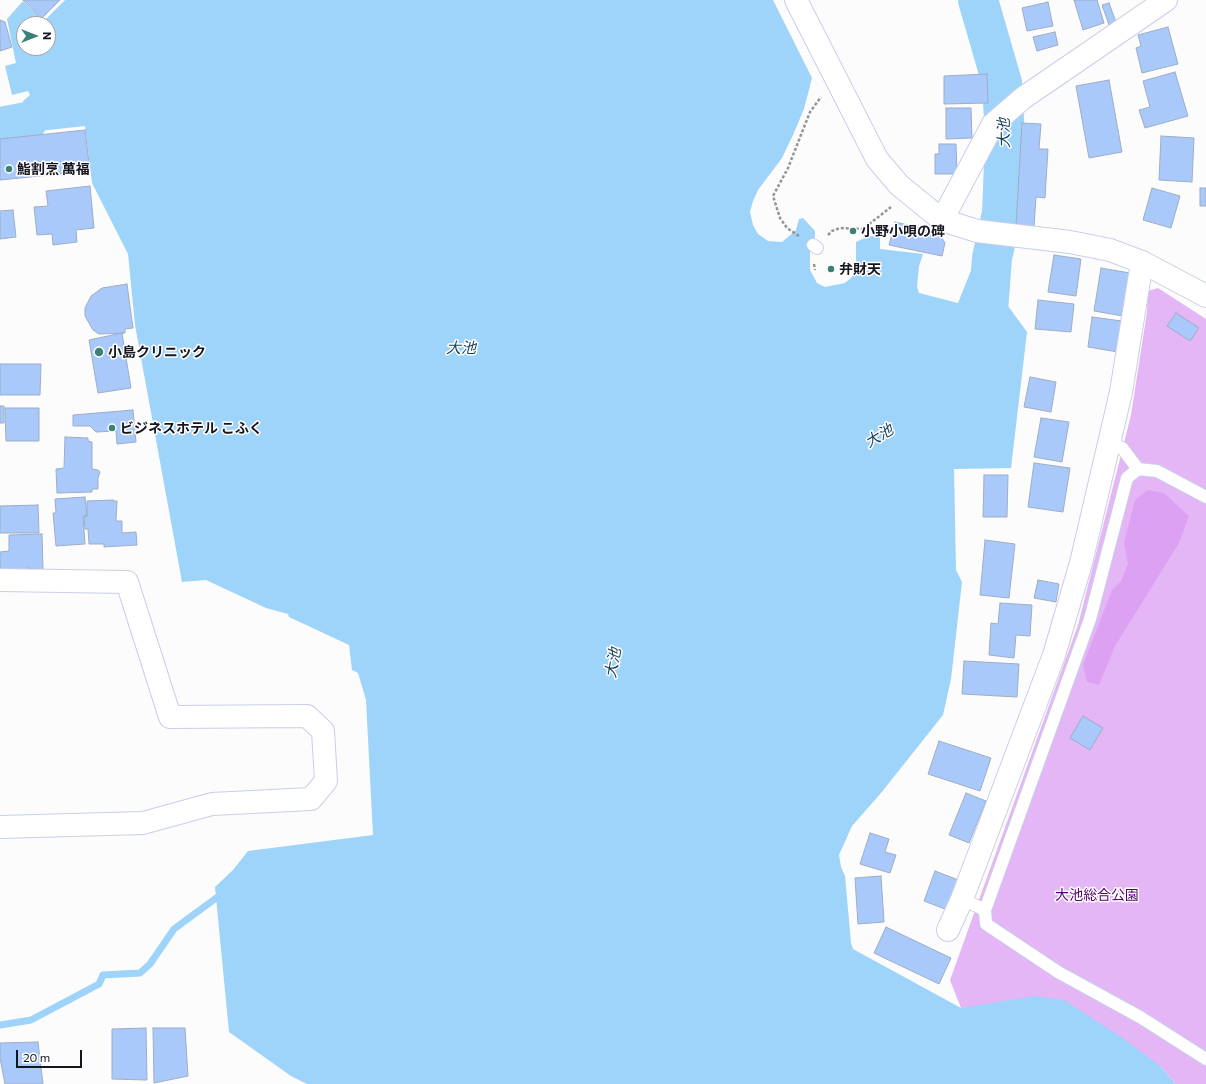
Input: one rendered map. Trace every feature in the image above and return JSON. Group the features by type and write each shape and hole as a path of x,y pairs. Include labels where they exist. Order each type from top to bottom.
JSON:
{"street":[{"path":"796,0 877,159 899,185 942,220 977,232 1070,242 1110,250 1142,262 1206,296"},
{"path":"942,220 993,124 1023,98 1166,0"},
{"path":"948,930 962,899 1054,655 1081,563 1121,392 1142,262"},
{"path":"0,580 127,582 170,717 307,716 323,731 326,781 311,799 212,804 143,823 0,827"}],"lane":[{"path":"1109,442 1122,448 1138,469"},
{"path":"1206,497 1157,471 1138,469 1127,478 1090,619 985,910 986,924 1058,972 1140,1017 1206,1059"},
{"path":"962,899 985,910"}],"path":[{"path":"790,231 780,218 773,196 788,168 810,112 823,94"},
{"path":"814,270 815,247 832,231 840,228 863,229 892,206"}],"green space":[{"name":"大池総合公園","path":"1158,288 1206,319 1206,1084 1176,1084 1160,1066 976,1007 961,1008 950,980 1078,625 1131,415 1147,312 1148,291"}],"shaded area":[{"path":"1148,490 1164,493 1189,516 1179,543 1115,646 1099,685 1087,682 1083,665 1112,590 1121,581 1128,564 1124,543 1135,500"}],"water":[{"name":"大池","path":"65,0 773,0 812,78 804,109 782,158 758,190 753,201 750,212 753,225 758,234 768,241 782,242 796,230 799,219 803,218 815,231 815,237 810,247 810,270 817,283 825,287 845,283 851,278 856,270 856,242 869,236 880,237 880,249 923,254 919,266 917,287 919,293 958,303 978,253 1008,255 1010,283 1008,306 1027,332 1011,468 954,469 956,570 962,582 951,679 943,715 881,793 852,826 839,855 841,867 845,876 851,943 853,949 961,1008 1035,996 1064,1000 1124,1039 1160,1066 1176,1084 307,1084 291,1076 229,1032 215,887 233,870 248,851 373,835 366,700 358,673 352,670 349,645 289,617 288,614 266,608 206,580 182,582 135,325 128,254 92,183 85,126 30,132 23,101 30,95 28,91 12,95 5,66 16,63 7,19 23,1 37,16 16,16 16,56 56,56 56,16 49,16"}],"building":[{"path":"23,0 60,0 44,16 38,16"},
{"path":"1074,0 1097,0 1104,23 1083,30"},
{"path":"1048,2 1053,26 1027,31 1022,8"},
{"path":"1109,3 1116,22 1109,25 1102,5"},
{"path":"0,20 5,22 12,47 0,51"},
{"path":"1168,27 1178,64 1142,73 1136,48 1141,46 1138,35"},
{"path":"1055,32 1058,45 1037,51 1033,37"},
{"path":"1175,72 1188,116 1145,128 1139,110 1150,107 1143,81"},
{"path":"987,74 988,103 944,104 944,76"},
{"path":"1109,80 1122,152 1089,158 1076,86"},
{"path":"946,108 971,108 972,138 946,139"},
{"path":"1022,123 1041,124 1039,149 1048,149 1045,198 1036,197 1034,227 1016,226"},
{"path":"85,130 90,171 0,180 0,139"},
{"path":"1161,136 1194,138 1192,182 1159,180"},
{"path":"939,144 956,144 957,174 935,174 935,154 939,154"},
{"path":"90,186 94,228 76,230 77,242 53,245 52,234 37,235 34,207 48,206 46,191"},
{"path":"1152,188 1180,196 1171,228 1143,220"},
{"path":"1200,188 1206,188 1206,206 1200,206"},
{"path":"13,210 16,237 0,239 0,211"},
{"path":"895,222 938,232 945,243 942,256 889,245"},
{"path":"1054,255 1081,259 1076,296 1048,292"},
{"path":"1101,268 1130,273 1123,316 1094,311"},
{"path":"127,284 133,328 125,329 125,333 99,334 93,330 85,316 85,308 91,296 102,288"},
{"path":"1038,300 1074,304 1071,332 1035,329"},
{"path":"1176,313 1199,328 1190,341 1167,326"},
{"path":"1092,317 1122,321 1118,352 1088,347"},
{"path":"122,333 131,388 98,393 89,340"},
{"path":"0,364 41,364 40,395 0,395"},
{"path":"1030,377 1056,382 1051,412 1024,407"},
{"path":"0,406 4,406 4,423 0,423"},
{"path":"5,408 39,408 39,441 6,441"},
{"path":"133,410 136,442 117,444 116,431 96,432 90,426 73,426 73,415"},
{"path":"1041,418 1069,422 1062,462 1034,457"},
{"path":"65,437 88,438 88,441 92,442 92,469 100,472 98,478 98,489 92,489 92,492 57,493 56,469 64,468"},
{"path":"1034,463 1070,468 1063,512 1028,507"},
{"path":"984,475 1008,475 1007,517 983,517"},
{"path":"85,497 87,516 83,516 85,544 56,546 53,513 56,513 55,499"},
{"path":"87,501 117,501 116,521 122,521 122,533 136,532 137,545 104,547 104,544 89,544 88,529 85,529 84,516 87,516"},
{"path":"38,505 39,533 0,533 0,506"},
{"path":"42,534 43,570 26,568 26,572 0,573 0,552 9,551 9,535"},
{"path":"985,540 1015,544 1009,598 980,595"},
{"path":"1038,580 1059,584 1056,602 1034,598"},
{"path":"1000,603 1032,605 1030,636 1016,635 1014,658 989,655 991,623 998,624"},
{"path":"964,661 1019,664 1017,697 962,694"},
{"path":"1083,716 1103,728 1090,750 1070,738"},
{"path":"939,741 991,758 980,791 928,774"},
{"path":"966,793 986,801 969,843 949,835"},
{"path":"870,833 889,839 885,852 896,855 890,873 860,864"},
{"path":"935,871 961,881 950,911 924,901"},
{"path":"881,876 884,922 858,924 855,878"},
{"path":"886,927 951,958 939,984 874,953"},
{"path":"146,1028 147,1080 112,1079 112,1029"},
{"path":"153,1028 185,1028 188,1076 154,1083"},
{"path":"38,1042 43,1084 5,1084 0,1058 0,1043"}],"waterway":[{"name":"大池","path":"978,0 1002,83 1005,138 1002,213 992,258 988,310"},
{"path":"0,127 27,122"},
{"path":"0,1025 31,1020 99,984 103,975 140,973 150,964 174,929 223,893"}],"place":[{"name":"鮨割烹 萬福","path":"9,169"},
{"name":"小野小唄の碑","path":"853,231"},
{"name":"弁財天","path":"831,269"},
{"name":"小島クリニック","path":"99,352"},
{"name":"ビジネスホテル こふく","path":"112,428"}]}
